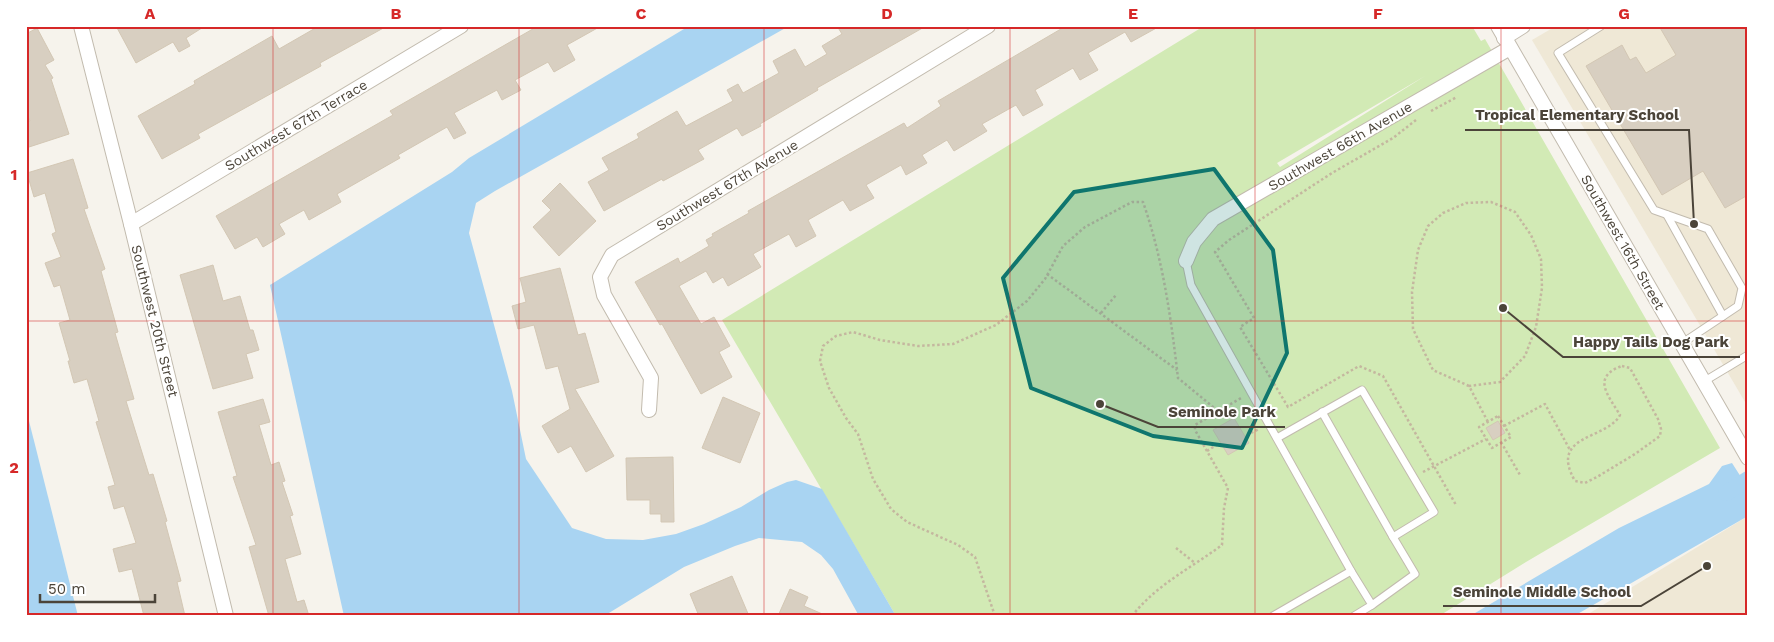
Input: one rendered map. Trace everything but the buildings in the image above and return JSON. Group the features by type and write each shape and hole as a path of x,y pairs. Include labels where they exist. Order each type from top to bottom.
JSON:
{"street":[{"name":"Southwest 20th Street","path":"81,26 226,616"},
{"name":"Southwest 67th Terrace","path":"131,224 461,26"},
{"name":"Southwest 67th Avenue","path":"649,410 651,378 604,295 600,277 612,254 988,26"},
{"name":"Southwest 66th Avenue","path":"1186,261 1194,242 1213,219 1523,26"},
{"name":"Southwest 16th Street","path":"1504,37 1748,458"}],"lane":[{"path":"1601,26 1558,53 1654,210 1708,229 1742,288 1738,306 1681,344"},
{"path":"1667,215 1723,316"},
{"path":"1186,261 1191,285 1351,571 1372,605"},
{"path":"1703,382 1748,355"},
{"path":"1277,438 1362,390 1415,476 1434,512 1393,537"},
{"path":"1322,412 1415,574 1354,616"},
{"path":"1273,616 1351,571"}],"path":[{"path":"1427,111 1434,111 1458,96"},
{"path":"1240,327 1254,318 1215,252 1229,240 1324,179 1393,138 1420,117"},
{"path":"995,616 975,557 958,545 907,522 891,509 873,479 858,434 846,418 829,388 820,361 823,346 836,336 853,332 880,340 918,346 953,344 996,325 1027,301 1047,274 1063,246 1085,226 1132,202 1143,202 1158,252 1170,316 1178,378 1218,412"},
{"path":"1469,386 1500,382 1524,356 1536,327 1542,288 1540,259 1531,235 1514,212 1491,202 1466,203 1443,212 1428,226 1418,250 1412,292 1413,329 1433,370 1469,386 1488,422"},
{"path":"1047,274 1177,370"},
{"path":"1101,313 1116,295"},
{"path":"1622,366 1630,368 1658,419 1661,429 1660,436 1635,454 1585,483 1575,481 1569,471 1568,457 1571,450 1573,446 1617,420 1620,415 1604,387 1604,378 1608,372 1622,366"},
{"path":"1132,616 1140,605 1173,577 1222,545 1224,508 1228,488 1195,430 1195,424 1251,392"},
{"path":"1504,426 1545,404 1571,450"},
{"path":"1498,416 1504,426 1511,436 1492,448 1479,428 1498,416"},
{"path":"1415,476 1486,439"},
{"path":"1502,442 1520,474"},
{"path":"1207,451 1218,444"},
{"path":"1176,548 1195,563"}],"highlighted area":[{"path":"1214,169 1273,250 1287,353 1242,448 1153,436 1031,388 1003,278 1074,192"}],"shaded area":[{"path":"1556,26 1748,26 1748,407 1532,40"},
{"path":"1748,516 1748,616 1585,616"}],"green space":[{"path":"1204,26 1472,26 1481,41 1485,39 1720,448 1526,562 1439,616 896,616 722,320","holes":["1425,76 1280,167 1277,163"]}],"water":[{"path":"689,26 789,26 476,203 469,233 512,391 526,459 572,528 606,539 643,540 676,534 704,524 741,507 769,490 787,482 796,480 822,489 896,616 859,616 833,569 821,555 802,542 759,538 684,567 604,616 344,616 270,285 452,172 469,158"},
{"path":"26,409 78,616 26,616"},
{"path":"1732,463 1748,488 1748,516 1574,616 1470,616 1619,528 1709,484 1722,466"}],"waterway":[{"path":"1726,493 1748,479"}],"place":[{"name":"Tropical Elementary School","path":"1694,224"},
{"name":"Happy Tails Dog Park","path":"1503,308"},
{"name":"Seminole Park","path":"1100,404"},
{"name":"Seminole Middle School","path":"1707,566"}]}
